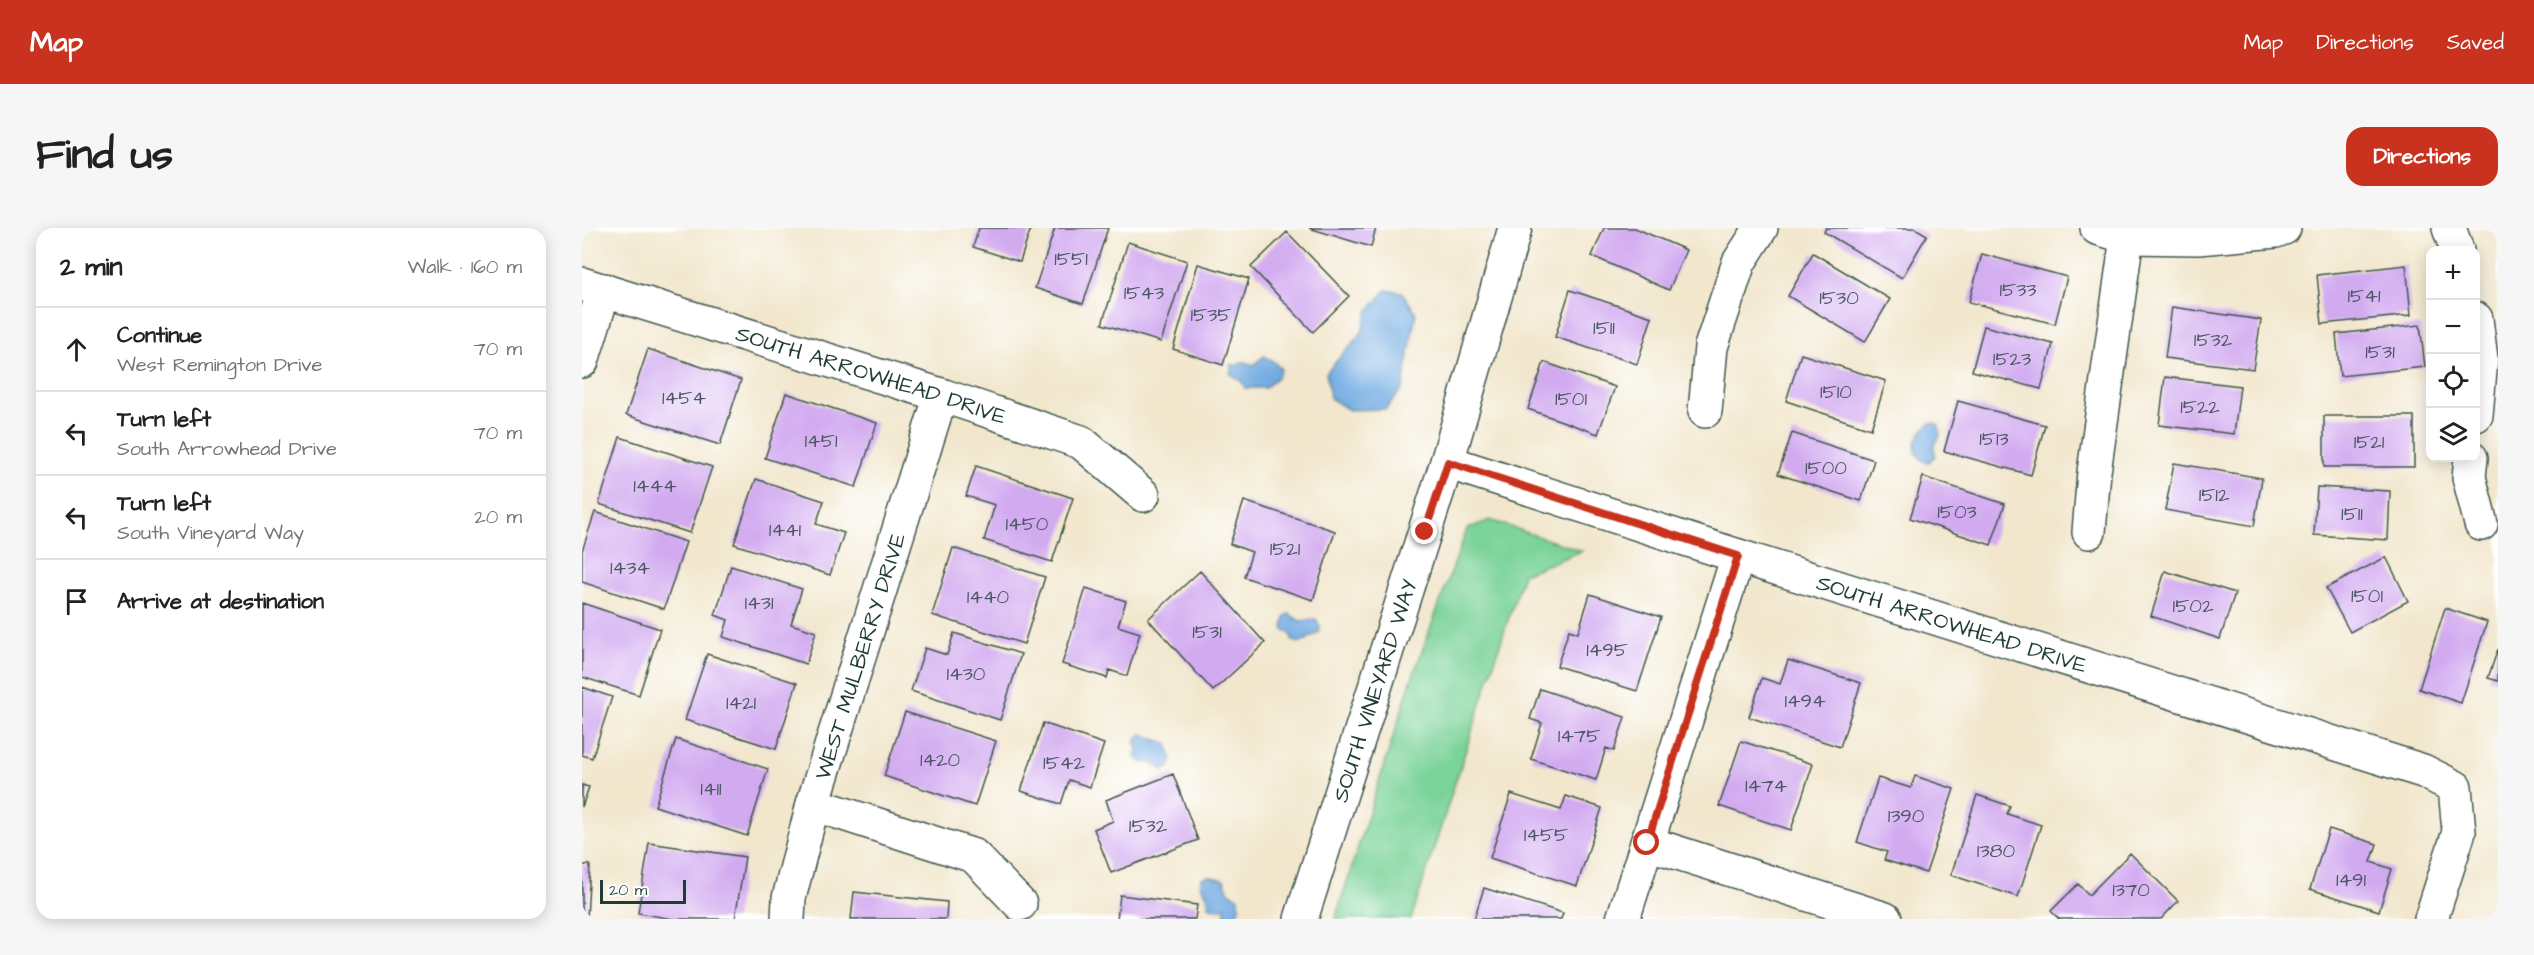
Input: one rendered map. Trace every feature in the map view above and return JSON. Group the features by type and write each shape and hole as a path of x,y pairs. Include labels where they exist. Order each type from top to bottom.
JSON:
{"street":[{"name":"SOUTH VINEYARD WAY","path":"1301,919 1448,462 1515,228"},
{"path":"1705,411 1712,347 1739,262 1761,228"},
{"path":"2089,532 2112,233 2198,238 2276,231 2284,228"},
{"path":"2449,228 2456,246"},
{"name":"SOUTH ARROWHEAD DRIVE","path":"593,287 942,395 1081,442 1143,495"},
{"path":"582,361 593,287"},
{"path":"2476,408 2480,352"},
{"name":"WEST MULBERRY DRIVE","path":"788,919 789,898 813,804 942,395"},
{"name":"SOUTH ARROWHEAD DRIVE","path":"1448,462 1738,556 2423,771 2455,787 2459,832 2431,919"},
{"path":"2471,462 2469,477 2481,524"},
{"path":"1623,919 1738,556"},
{"path":"813,804 974,856 1020,904"},
{"path":"1647,843 1885,919"}],"green space":[{"path":"1490,520 1582,551 1523,574 1411,919 1335,919 1411,681 1467,529"}],"water":[{"path":"1386,290 1402,292 1416,313 1403,388 1386,409 1349,410 1330,398 1326,373 1362,332 1368,311"},
{"path":"1264,356 1281,369 1278,376 1265,388 1245,388 1241,381 1230,374 1232,364 1236,366 1243,361 1253,366"},
{"path":"1930,423 1938,424 1940,433 1934,445 1935,456 1928,463 1917,454 1916,444 1921,433"},
{"path":"1289,614 1300,621 1316,619 1320,626 1319,632 1301,643 1293,641 1290,633 1283,629 1285,617"},
{"path":"1142,734 1168,744 1172,761 1169,768 1163,770 1151,763 1141,762 1136,757 1138,749 1135,741"},
{"path":"1208,876 1224,880 1229,892 1238,897 1240,907 1236,914 1228,917 1224,914 1226,907 1216,909 1209,906 1207,895 1200,884 1202,878"}],"building":[{"path":"979,228 1031,228 1020,262 973,247"},
{"path":"1055,228 1108,228 1083,304 1035,288"},
{"path":"1309,228 1376,228 1371,247"},
{"path":"1604,228 1635,228 1686,250 1669,290 1592,256"},
{"path":"1826,228 1915,228 1927,235 1902,278 1824,232"},
{"path":"1287,232 1349,296 1313,332 1251,267"},
{"path":"1128,242 1187,261 1161,342 1102,324"},
{"path":"1813,253 1890,299 1865,342 1788,296"},
{"path":"1982,254 2067,277 2055,324 1969,302"},
{"path":"1198,264 1249,279 1223,365 1173,349"},
{"path":"2406,265 2411,315 2322,324 2317,275"},
{"path":"1570,290 1652,317 1637,364 1555,337"},
{"path":"2172,307 2261,320 2253,369 2165,358"},
{"path":"2420,325 2425,367 2340,376 2336,334"},
{"path":"1984,326 2053,344 2041,389 1972,371"},
{"path":"648,349 741,380 720,445 626,415"},
{"path":"1801,354 1886,381 1871,429 1786,401"},
{"path":"1544,362 1615,387 1598,434 1528,409"},
{"path":"2165,377 2240,386 2234,434 2159,425"},
{"path":"786,393 877,423 856,487 765,458"},
{"path":"1958,401 2045,425 2031,475 1944,451"},
{"path":"2324,416 2414,416 2414,467 2324,467"},
{"path":"1792,433 1874,460 1861,501 1778,474"},
{"path":"620,437 712,467 690,533 599,504"},
{"path":"2174,463 2262,478 2254,526 2165,510"},
{"path":"976,466 1073,498 1052,562 984,540 995,505 966,496"},
{"path":"1923,477 2005,504 1991,545 1910,518"},
{"path":"756,479 824,501 816,524 844,533 830,575 734,544"},
{"path":"2317,487 2390,491 2388,540 2314,535"},
{"path":"1244,501 1335,531 1313,600 1244,577 1252,552 1230,544"},
{"path":"595,512 686,542 664,609 582,582 582,551"},
{"path":"953,548 1045,577 1024,644 932,615"},
{"path":"2386,557 2408,601 2350,632 2326,588"},
{"path":"731,566 802,589 791,624 816,632 806,664 723,637 728,620 715,615"},
{"path":"1200,571 1265,643 1213,691 1148,619"},
{"path":"2165,571 2235,593 2220,639 2151,616"},
{"path":"1086,588 1126,601 1118,626 1140,633 1127,676 1109,670 1107,678 1062,664"},
{"path":"1590,594 1661,617 1637,691 1557,666 1569,630 1578,633"},
{"path":"582,603 660,629 639,695 582,677"},
{"path":"2445,608 2487,622 2461,703 2419,689"},
{"path":"954,633 1021,654 1000,720 911,691 925,648 947,655"},
{"path":"2498,649 2498,681 2488,678"},
{"path":"707,654 797,683 776,749 685,720"},
{"path":"1788,660 1861,683 1840,747 1749,717 1762,678 1780,684"},
{"path":"582,687 612,697 592,758 582,755"},
{"path":"1540,689 1625,717 1614,751 1606,748 1596,780 1531,759 1542,723 1530,719"},
{"path":"905,712 996,741 975,806 884,776"},
{"path":"1043,723 1104,744 1090,787 1069,780 1061,804 1021,791"},
{"path":"676,739 768,769 747,836 655,806"},
{"path":"1741,741 1813,764 1791,830 1719,806"},
{"path":"1173,774 1198,840 1111,873 1094,829 1113,821 1106,800"},
{"path":"1915,776 1954,789 1926,873 1884,860 1887,852 1857,842 1878,778 1911,788"},
{"path":"582,785 589,787 582,807"},
{"path":"1511,794 1561,810 1566,796 1602,808 1577,886 1490,858"},
{"path":"1977,795 2010,806 2007,814 2041,825 2018,897 1951,875"},
{"path":"2329,829 2377,844 2371,862 2392,869 2379,911 2310,889"},
{"path":"649,843 745,857 735,919 673,919 638,913"},
{"path":"2130,853 2178,901 2161,919 2059,919 2051,911 2078,884 2089,895"},
{"path":"582,865 590,865 587,919 582,919"},
{"path":"1484,888 1563,913 1561,919 1474,919"},
{"path":"854,892 947,902 946,919 851,919"},
{"path":"1120,895 1197,905 1195,919 1117,919"}],"route":[{"path":"1425,532 1448,462 1738,556 1647,843"}]}
